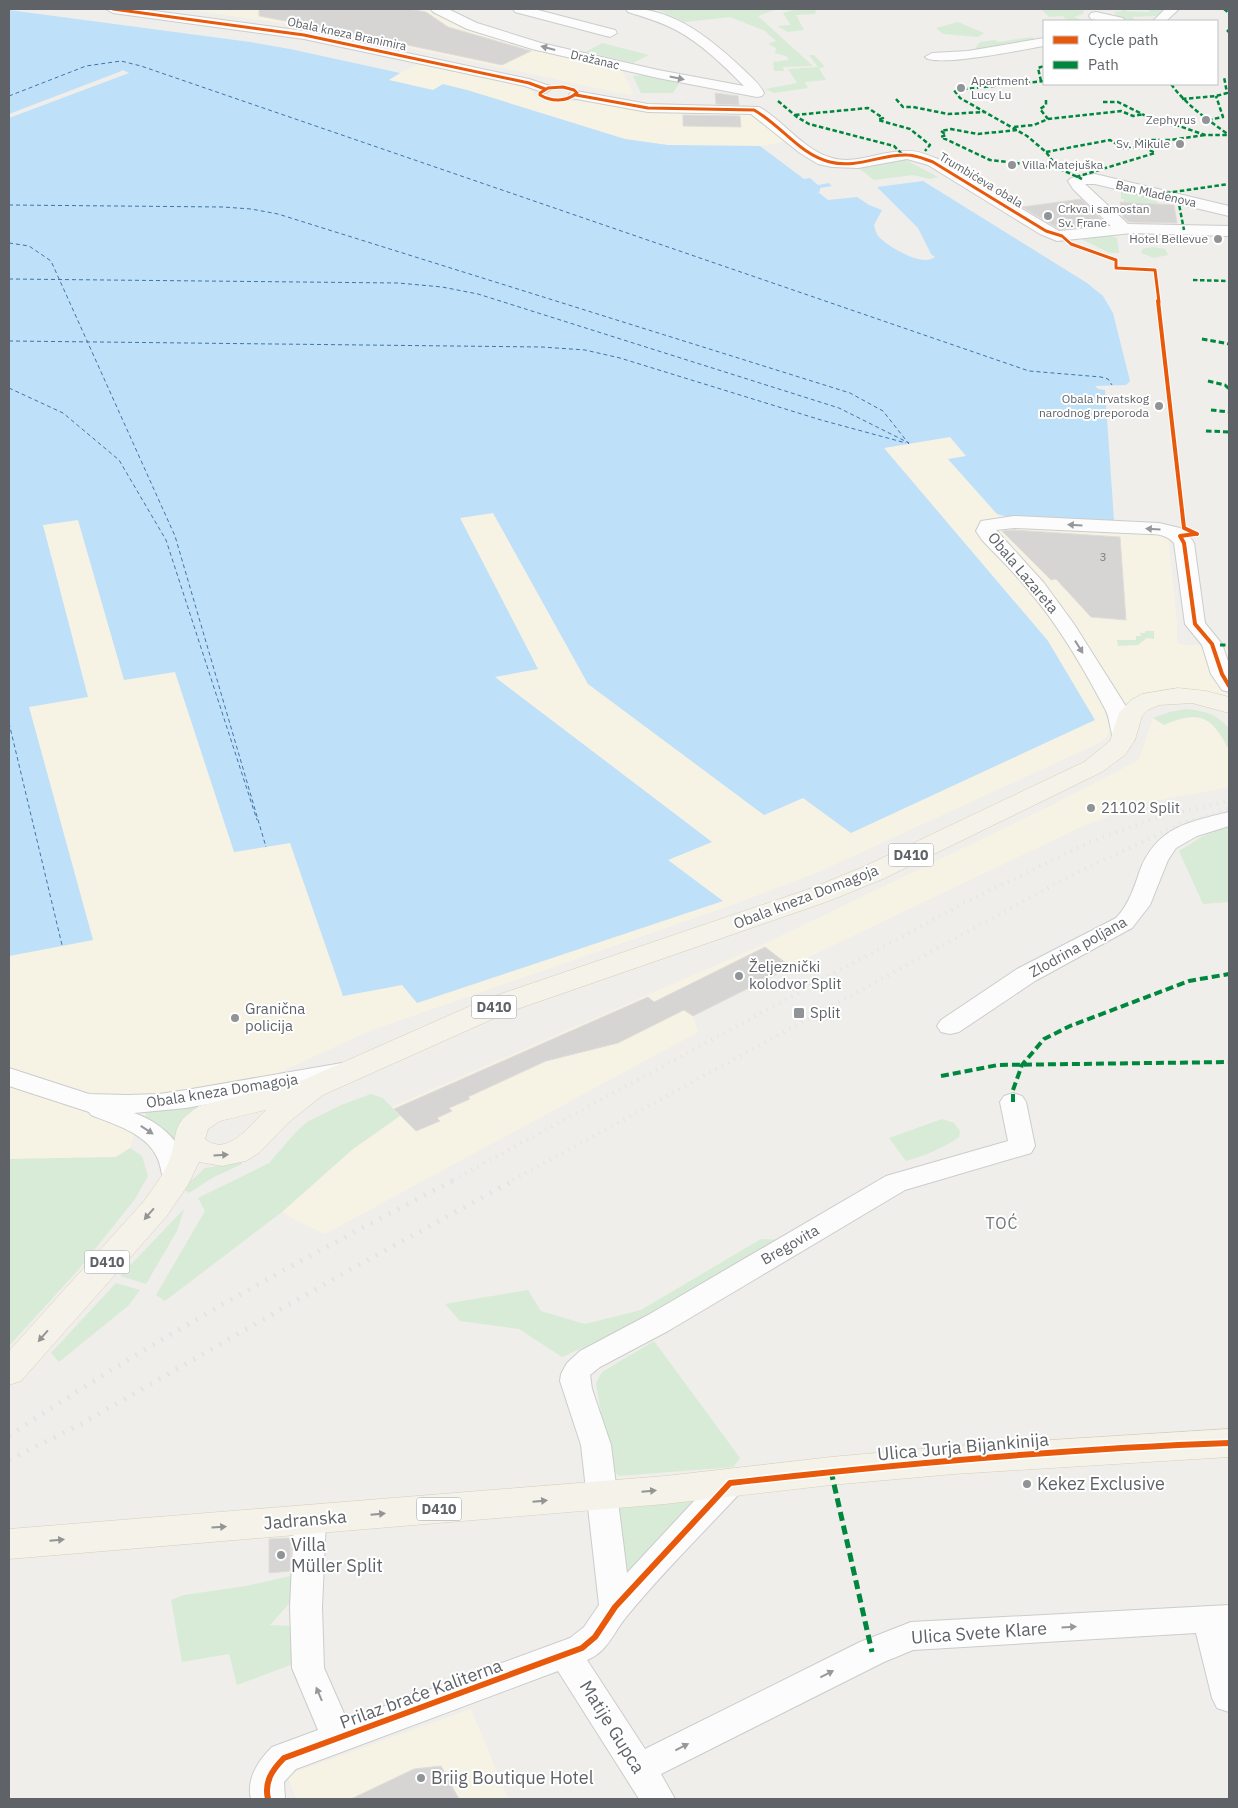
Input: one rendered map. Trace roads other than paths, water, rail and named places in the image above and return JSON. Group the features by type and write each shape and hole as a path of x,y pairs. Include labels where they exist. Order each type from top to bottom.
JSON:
{"main road":[{"name":"Obala kneza Domagoja","path":"312,1088 284,1109 249,1145 236,1153 225,1156 207,1155 197,1150 190,1142 189,1136 193,1125 210,1113 312,1088 496,1006 819,895 855,880 1093,767 1115,751 1124,738 1130,714 1139,705 1151,699 1190,696 1217,700 1229,706"},
{"name":"D410","path":"9,1372 164,1196 176,1180 187,1156 190,1142"},
{"name":"Ulica Jurja Bijankinija","path":"601,1496 831,1471 964,1459 1118,1448 1229,1443"},
{"name":"Jadranska","path":"9,1544 601,1496"}],"street":[{"name":"Obala kneza Branimira","path":"113,9 304,35 528,83 544,89 540,95 551,100 568,99 576,95 633,87"},
{"name":"Dražanac","path":"438,9 472,26 537,46 633,87 757,93 751,85 697,36 683,28 633,9"},
{"path":"520,9 610,33"},
{"path":"1160,20 1172,9"},
{"path":"1096,16 1114,20"},
{"path":"932,57 968,55 1043,42"},
{"name":"Trumbićeva obala","path":"633,87 754,110 814,155 832,164 849,164 896,154 923,157 1046,231 1062,236 1124,229"},
{"name":"Ban Mladenova","path":"1124,229 1076,182 1082,179 1095,179 1229,211"},
{"path":"1124,229 1229,231"},
{"name":"Obala Lazareta","path":"1124,738 1122,723 1116,708 1067,628 1037,587 989,536 986,528 994,523 1014,522 1156,529 1171,531 1180,536 1184,543 1195,624 1212,644 1222,674 1229,686"},
{"name":"Zlodrina poljana","path":"950,1026 1026,975 1131,918 1164,847 1169,842 1186,834 1229,819"},
{"name":"Obala kneza Domagoja","path":"9,1077 87,1103 159,1103 247,1090 296,1079 348,1071"},
{"name":"Bregovita","path":"601,1496 596,1445 590,1421 576,1386 575,1376 581,1366 590,1358 658,1324 896,1183 1022,1146 1013,1102"},
{"path":"87,1103 147,1129 158,1138 173,1160 176,1180"},
{"name":"Prilaz braće Kaliterna","path":"268,1799 266,1793 268,1778 274,1767 284,1758 582,1648 595,1637 615,1608 730,1483"},
{"path":"601,1496 615,1608"},
{"name":"Prilaz braće Kaliterna","path":"310,1520 306,1607 308,1668 339,1739"},
{"path":"1218,1619 1229,1698"},
{"name":"Ulica Svete Klare","path":"639,1769 872,1652 911,1636 1218,1619"},
{"name":"Matije Gupca","path":"566,1654 658,1799"}],"water":[{"path":"9,10 290,49 400,73 389,80 433,90 443,84 467,90 625,139 668,145 760,146 804,179 810,178 818,185 829,183 832,186 820,188 818,192 828,200 857,197 869,205 882,210 874,225 878,236 888,245 913,258 929,260 935,257 931,254 918,228 877,187 923,181 1087,283 1103,296 1113,313 1130,381 1126,385 1095,386 1098,389 1105,390 1114,520 1004,516 997,514 948,459 966,456 950,437 884,448 1048,641 1095,720 851,833 803,798 764,815 588,684 493,513 460,518 538,669 495,677 712,842 668,860 723,901 417,1003 402,985 343,996 290,843 234,852 175,672 124,680 78,520 43,525 88,697 29,707 93,940 9,956 9,118 129,73 123,70 9,114"}],"railway":[{"path":"453,1180 964,903 1090,842 1152,819 1229,801"},
{"path":"513,1180 1068,877 1178,825 1229,809"},
{"path":"9,1436 172,1333 342,1239 456,1179"},
{"path":"9,1460 81,1424 351,1269 516,1179"}],"place":[{"name":"Apartment Lucy Lu","path":"961,88"},
{"name":"Zephyrus","path":"1206,120"},
{"name":"Sv. Mikule","path":"1180,144"},
{"name":"Villa Matejuška","path":"1012,165"},
{"name":"Crkva i samostan Sv. Frane","path":"1048,216"},
{"name":"Hotel Bellevue","path":"1218,239"},
{"name":"Obala hrvatskog narodnog preporoda","path":"1159,406"},
{"name":"21102 Split","path":"1091,808"},
{"name":"Željeznički kolodvor Split","path":"739,976"},
{"name":"Split","path":"799,1013"},
{"name":"Granična policija","path":"235,1018"},
{"name":"Kekez Exclusive","path":"1027,1484"},
{"name":"Villa Müller Split","path":"281,1555"},
{"name":"Briig Boutique Hotel","path":"421,1778"}],"district":[{"name":"TOĆ","path":"1002,1223"}]}
